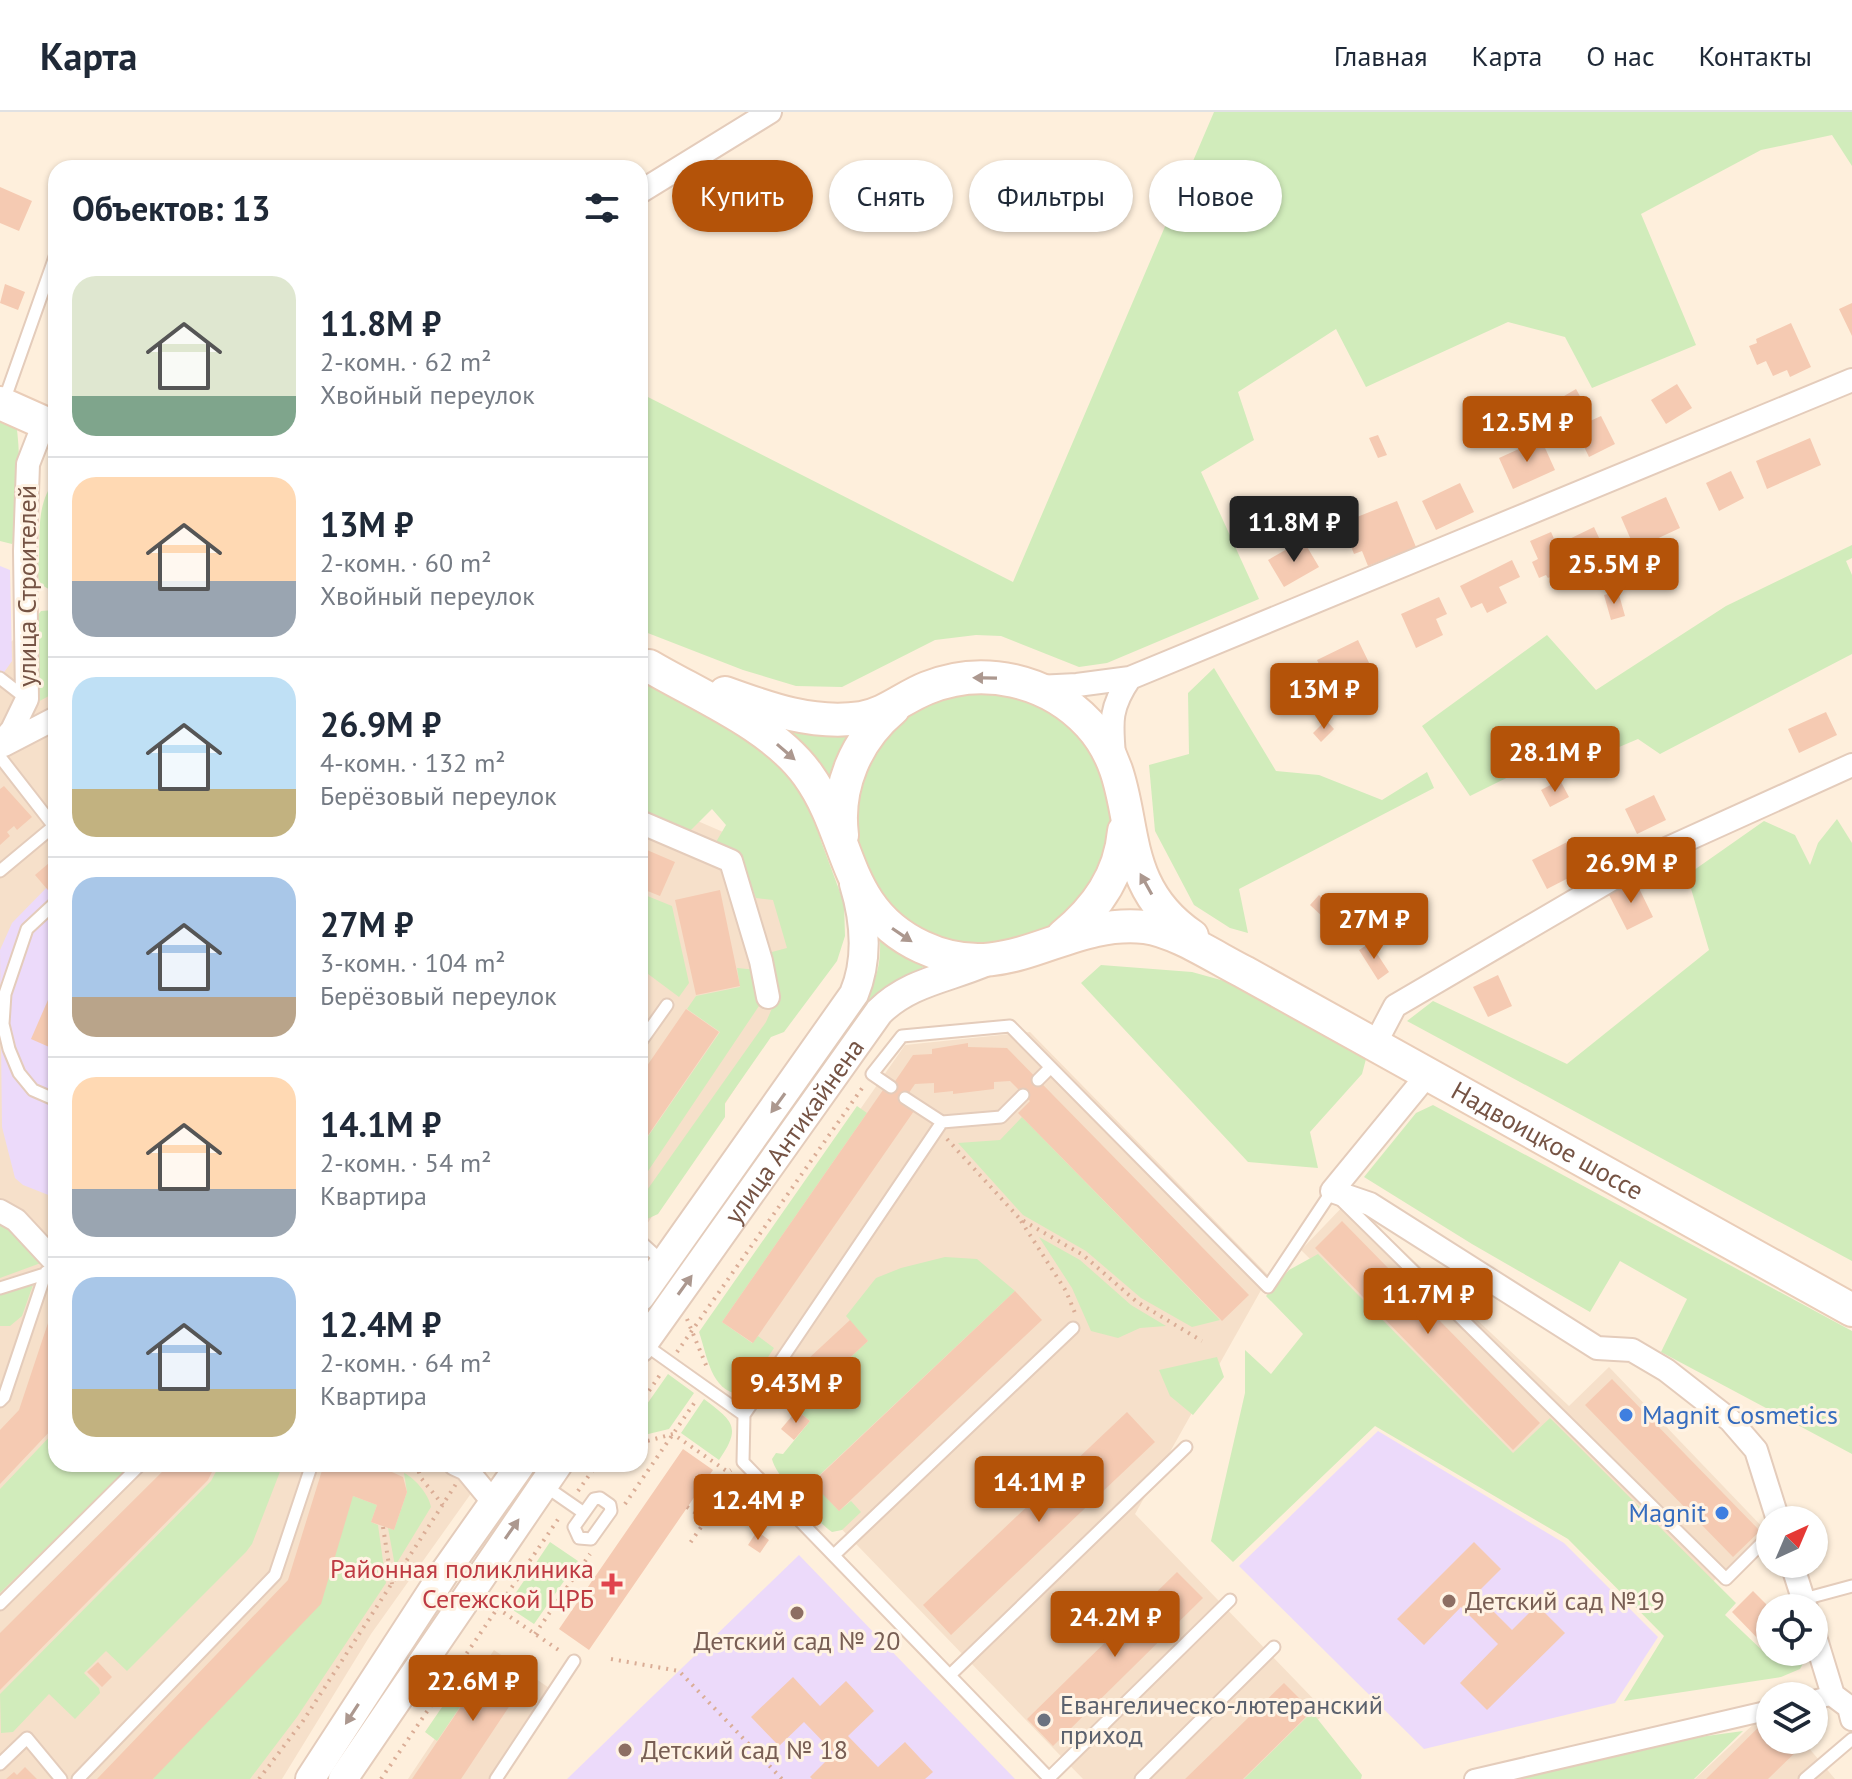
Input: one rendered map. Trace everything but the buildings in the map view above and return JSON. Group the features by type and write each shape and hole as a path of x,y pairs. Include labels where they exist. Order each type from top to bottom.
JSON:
{"main road":[{"path":"2,404 48,425"},
{"path":"648,666 752,703 811,718 845,720 865,717 926,688 981,676 1009,679 1056,697 1083,718 1104,744 1122,790 1137,869 1153,898 1174,924 1244,972"},
{"path":"648,667 747,722 797,761 822,798 868,903 892,928 913,942 936,953 987,961 1013,958 1108,927 1147,928 1165,932 1244,972"},
{"path":"845,854 841,808 850,767 871,731 901,702"},
{"path":"1039,950 1074,927 1102,896 1115,871 1123,844 1125,816"},
{"name":"Надвоицкое шоссе","path":"1244,972 1852,1310"}],"street":[{"path":"648,187 770,112"},
{"path":"1036,687 1130,678 1852,380"},
{"name":"улица Строителей","path":"0,746 12,730 27,699 25,551 28,464 48,429"},
{"path":"1114,765 1111,717 1118,695 1130,678"},
{"name":"улица Строителей","path":"0,746 48,722"},
{"path":"1375,1044 1395,1006 1639,863 1852,765"},
{"path":"648,825 731,861 761,961 768,997"},
{"name":"улица Антикайнена","path":"648,1286 854,994 863,964 863,924 845,854"},
{"name":"улица Антикайнена","path":"648,1337 879,1012 915,986 987,961"},
{"path":"1428,1074 1332,1191 1370,1204 1597,1348 1632,1350 1699,1395 1730,1420 1756,1450 1774,1506"},
{"path":"0,1212 16,1220 48,1262"},
{"path":"466,1472 494,1503"},
{"path":"310,1779 444,1573 515,1472"},
{"path":"343,1779 551,1474"},
{"path":"1826,1666 1840,1705"},
{"path":"1474,1779 1756,1713"}],"lane":[{"path":"2,404 48,276"},
{"path":"0,678 27,699"},
{"path":"0,757 48,819"},
{"path":"0,871 48,833"},
{"path":"48,909 27,929 5,994 3,1024 19,1073 33,1090 48,1097"},
{"path":"648,1032 667,1005"},
{"path":"891,1087 872,1074 902,1036 1010,1026 1268,1287 1332,1191 1726,1579 1756,1549"},
{"path":"1038,1080 1050,1068"},
{"path":"905,1098 940,1125 1001,1117 1023,1095"},
{"path":"940,1125 744,1415 743,1462 1050,1778 1230,1600"},
{"path":"648,1248 664,1263"},
{"path":"0,1288 48,1271"},
{"path":"0,1401 48,1282"},
{"path":"834,1555 1075,1322"},
{"path":"648,1349 744,1415"},
{"path":"950,1675 1186,1447"},
{"path":"0,1604 133,1472"},
{"path":"78,1779 275,1575 309,1472"},
{"path":"551,1474 569,1503 584,1513"},
{"path":"1828,1595 1852,1586"},
{"path":"1141,1779 1274,1647"},
{"path":"496,1779 574,1661"},
{"path":"0,1764 27,1738 61,1779"},
{"path":"1805,1779 1852,1739"}],"path":[{"path":"648,1393 872,1074"},
{"path":"940,1125 1020,1219 1066,1291 1075,1322"},
{"path":"1020,1219 1083,1255 1137,1302 1202,1341"},
{"path":"675,1299 693,1328 717,1395"},
{"path":"648,1441 673,1434 728,1472 743,1462"},
{"path":"419,1472 443,1505"},
{"path":"259,1779 303,1721 392,1584 443,1505 458,1472"},
{"path":"381,1779 591,1472"},
{"path":"687,1507 706,1520"},
{"path":"688,1546 715,1507"},
{"path":"383,1527 392,1584"},
{"path":"486,1601 574,1661"},
{"path":"611,1659 679,1671 782,1779"}],"shaded area":[{"path":"0,566 10,570 12,661 0,678"},
{"path":"48,611 48,1472 486,1472 371,1634 282,1779 0,1779 0,651"},
{"path":"648,799 776,855 808,976 648,1223"},
{"path":"48,886 48,1195 23,1185 15,1178 2,1127 0,950 12,923"},
{"path":"1030,1032 1269,1276 1135,1514 1326,1712 1256,1779 1083,1779 800,1486 850,1438 704,1333 905,1045"},
{"path":"1349,1200 1569,1406 1609,1367 1756,1520 1756,1546 1706,1587 1520,1466 1301,1250"},
{"name":"Детский сад №19","path":"1378,1431 1564,1543 1658,1637 1615,1703 1424,1749 1239,1566"},
{"name":"Детский сад № 20","path":"799,1555 1015,1779 567,1779"},
{"path":"494,1650 558,1694 501,1779 408,1779"},
{"path":"1756,1722 1756,1754 1814,1754 1835,1779 1695,1779"}],"green space":[{"path":"1214,112 1852,112 1852,166 1832,135 1761,150 1641,214 1696,345 1592,388 1565,337 1508,322 1366,387 1336,329 1238,392 1254,440 1201,472 1259,599 1107,663 1079,667 1001,636 976,635 935,640 842,687 796,686 743,670 648,633 648,397 1013,582 1163,232 1282,232 1282,160 1193,160"},
{"path":"0,409 16,423 18,437 18,496 12,544 0,541"},
{"path":"48,491 48,588 39,579 38,570"},
{"path":"1852,545 1852,558 1846,561 1852,575 1852,654 1660,754 1638,739 1586,761 1571,746 1470,796 1422,726 1547,635 1596,690 1726,606"},
{"path":"48,610 48,696 36,703 38,615 41,611"},
{"path":"1214,668 1276,771 1319,775 1382,800 1427,772 1434,788 1239,889 1248,933 1230,928 1194,905 1155,831 1149,765 1189,754 1188,693"},
{"path":"648,683 669,688 731,714 808,790 821,841 844,903 845,936 837,961 784,1032 771,1037 725,1103 725,1117 658,1214 648,1219 648,1189 766,1022 777,997 768,953 787,948 773,900 756,898 739,853 716,842 726,825 712,809 689,832 648,814"},
{"path":"970,689 996,689 1021,694 1044,704 1065,718 1083,736 1107,780 1112,818 1107,856 1097,879 1083,900 1065,918 1021,942 996,947 970,947 945,942 922,932 901,918 883,900 859,856 854,831 854,805 859,780 869,757 883,736 901,718 945,694"},
{"path":"715,699 869,724 836,799"},
{"path":"1837,819 1852,843 1852,1261 1407,1021 1433,1001 1567,1064 1709,950 1687,875 1764,821 1795,835 1810,865 1818,843"},
{"path":"648,896 672,906 689,983 679,997 648,974"},
{"path":"879,930 931,964 902,979 881,995 845,1042 840,1037 872,988 876,975"},
{"path":"1101,965 1192,972 1228,982 1366,1059 1362,1074 1310,1132 1318,1168 1248,1162 1081,983"},
{"path":"737,968 758,970 761,1003 648,1171 648,1136 720,1032 687,1009 696,996 740,987"},
{"path":"1433,1105 1852,1331 1852,1454 1661,1352 1687,1299 1620,1261 1590,1312 1364,1177 1416,1113"},
{"path":"857,1106 867,1113 722,1322 752,1343 758,1336 774,1348 748,1388 740,1394 730,1392 716,1380 699,1332"},
{"path":"1022,1117 1220,1320 1192,1327 1141,1298 1086,1251 1023,1215 958,1143 1000,1140"},
{"path":"0,1225 8,1225 48,1260 0,1278"},
{"path":"1039,1237 1080,1260 1131,1305 1166,1326 1140,1328 1118,1338 1091,1331 1072,1288"},
{"path":"1318,1254 1513,1453 1550,1418 1736,1603 1725,1615 1756,1644 1756,1666 1802,1666 1800,1669 1781,1677 1624,1701 1664,1636 1568,1539 1375,1426 1233,1562 1211,1541 1245,1393 1245,1350 1271,1374 1303,1334 1266,1296 1289,1270"},
{"path":"945,1257 977,1259 1015,1291 812,1482 839,1511 851,1501 861,1512 842,1530 832,1532 798,1498 772,1459 776,1453 783,1454 810,1421 797,1410 799,1394 791,1378 808,1359 827,1379 868,1341 846,1316 876,1278"},
{"path":"33,1285 22,1316 10,1326 0,1326 0,1295"},
{"path":"1217,1357 1224,1377 1193,1415 1170,1396 1159,1370"},
{"path":"668,1374 694,1393 669,1429 648,1434 648,1403"},
{"path":"704,1399 722,1413 731,1425 730,1440 719,1460 681,1433"},
{"path":"48,1438 48,1472 124,1472 0,1593 0,1489"},
{"path":"216,1472 280,1472 252,1544 246,1552 127,1671 106,1651 84,1673 100,1693 75,1719 49,1694 13,1732 1,1733 0,1694 211,1481"},
{"path":"404,1473 421,1487 431,1507 395,1566 388,1528 394,1530 407,1492"},
{"path":"353,1496 377,1505 371,1522 378,1525 386,1583 297,1717 250,1779 153,1779"},
{"path":"550,1542 578,1561 534,1624 507,1606"},
{"path":"468,1669 480,1677 437,1741 425,1732"},
{"path":"1312,1712 1362,1775 1361,1779 1244,1779"},
{"path":"1743,1731 1694,1779 1512,1779 1663,1742"}],"place":[{"name":"Magnit Cosmetics","path":"1626,1415"},
{"name":"Magnit","path":"1722,1513"},
{"name":"Районная поликлиника Сегежской ЦРБ","path":"612,1584"},
{"name":"Детский сад №19","path":"1449,1601"},
{"name":"Детский сад № 20","path":"797,1613"},
{"name":"Евангелическо-лютеранский приход","path":"1044,1720"},
{"name":"Детский сад № 18","path":"625,1750"}]}
